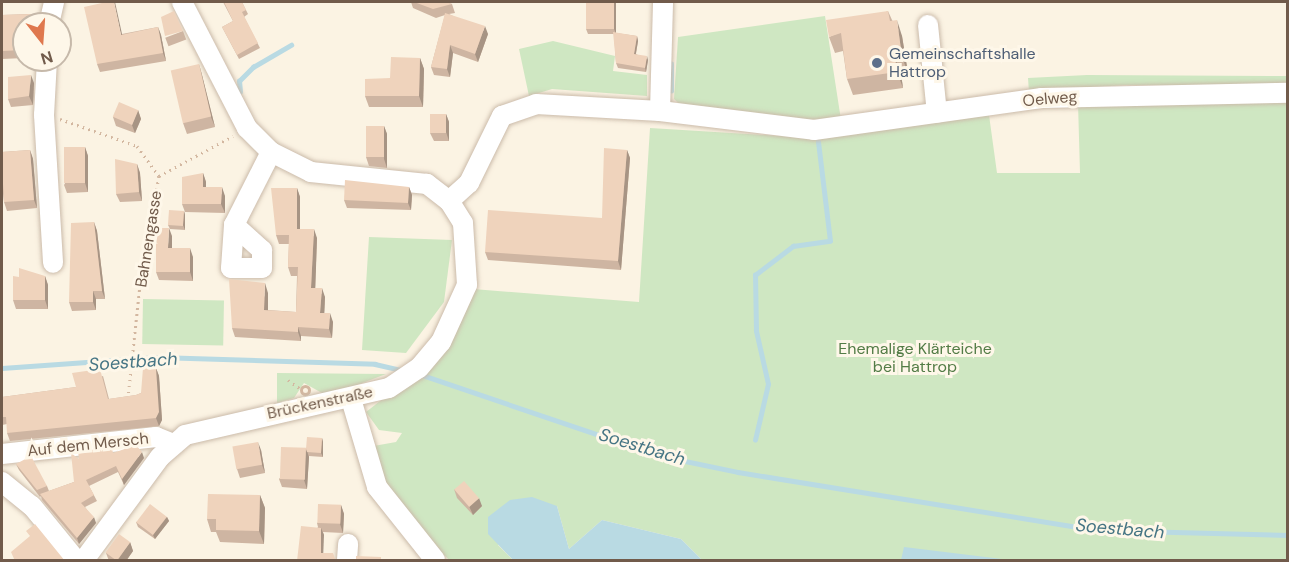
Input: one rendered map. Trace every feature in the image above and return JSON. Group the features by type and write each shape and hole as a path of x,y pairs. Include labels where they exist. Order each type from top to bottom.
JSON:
{"street":[{"name":"Brückenstraße","path":"84,561 174,444 210,425 351,399 388,388 419,368 441,342 467,285 469,260 463,223 449,201 427,184 311,172 271,152 248,128 182,2"},
{"path":"660,111 663,2"},
{"path":"927,25 937,113"},
{"path":"46,72 44,115 52,263"},
{"name":"Oelweg","path":"449,201 469,183 502,116 536,104 660,111 687,118 814,130 937,113 1101,95 1287,93"},
{"path":"234,225 271,152"},
{"path":"351,399 377,487 435,561"},
{"name":"Auf dem Mersch","path":"2,454 156,437 174,444"},
{"path":"2,482 32,506 76,561"}],"path":[{"name":"Bahnengasse","path":"44,115 137,146 159,176 128,402"},
{"path":"159,176 248,128"},
{"path":"288,380 301,389"}],"green space":[{"path":"825,16 841,120 813,124 685,109 674,99 678,37"},
{"path":"553,41 615,56 613,71 647,75 647,96 552,89 529,96 519,49"},
{"path":"1087,75 1287,76 1288,87 1125,85 1029,92 1028,78"},
{"name":"Ehemalige Klärteiche bei Hattrop","path":"1078,103 1287,103 1287,560 702,560 681,539 602,520 569,549 557,506 498,545 513,560 449,560 405,515 385,483 368,447 396,442 402,433 379,430 366,412 449,347 473,289 639,302 650,128 814,138 989,115 997,173 1080,173"},
{"path":"369,237 452,240 444,302 406,353 362,350"},
{"path":"143,299 224,300 223,345 142,344"},
{"path":"277,373 386,374 336,393 322,393 304,383 294,398 277,403"}],"water":[{"path":"532,497 557,506 569,549 602,520 681,539 702,560 513,560 488,534 488,517 510,500"},
{"path":"904,547 1010,560 901,560"}],"building":[{"path":"101,2 114,2 121,35 158,27 163,53 97,64 84,7"},
{"path":"224,2 242,2 246,10 242,12 258,43 237,55 222,27 233,21"},
{"path":"414,2 446,2 452,4 433,9"},
{"path":"586,2 614,2 614,29 586,29"},
{"path":"174,11 183,31 165,36 161,17"},
{"name":"Gemeinschaftshalle Hattrop","path":"888,11 890,21 897,20 902,57 895,58 897,72 847,79 841,33 829,37 826,20"},
{"path":"445,13 485,26 475,54 450,45 447,69 431,67"},
{"path":"2,15 12,15 12,51 2,51"},
{"path":"613,32 637,36 634,54 647,56 645,68 616,63"},
{"path":"391,57 420,58 419,96 365,96 365,79 390,78"},
{"path":"199,64 211,117 183,123 171,71"},
{"path":"31,75 29,96 8,99 8,77"},
{"path":"119,102 138,110 132,125 113,117"},
{"path":"430,114 446,114 446,133 430,133"},
{"path":"366,126 384,126 384,157 366,157"},
{"path":"64,147 85,147 85,183 64,183"},
{"path":"604,148 627,150 618,261 485,252 488,210 602,218"},
{"path":"30,150 34,200 4,202 2,152"},
{"path":"115,159 137,164 139,192 116,194"},
{"path":"203,173 203,187 222,187 221,204 182,204 182,177"},
{"path":"345,180 409,187 408,203 344,200"},
{"path":"271,188 297,188 297,229 314,229 311,288 322,288 320,313 330,313 329,329 298,327 298,332 232,328 229,279 265,283 264,310 296,312 298,267 288,267 289,235 276,235"},
{"path":"169,210 184,211 183,226 168,225"},
{"path":"94,222 102,291 93,291 93,302 69,302 71,223"},
{"path":"156,228 169,228 168,248 190,248 190,272 156,272"},
{"path":"19,268 45,276 45,300 13,300 13,276 19,277"},
{"path":"143,368 156,368 159,412 156,418 7,433 6,417 2,417 2,397 76,387 72,373 100,369 108,399 136,395 141,393"},
{"path":"307,437 322,438 321,453 307,452"},
{"path":"258,442 262,465 236,469 232,447"},
{"path":"136,445 142,452 122,479 116,466 86,480 94,495 81,503 94,517 77,538 40,494 74,482 71,453 79,459 78,451 112,448 113,453"},
{"path":"281,447 306,448 305,480 280,479"},
{"path":"31,456 47,486 37,490 16,464"},
{"path":"464,481 479,498 469,507 454,490"},
{"path":"208,494 260,495 259,531 216,530 216,519 207,519"},
{"path":"150,504 167,517 153,535 136,522"},
{"path":"318,504 341,505 340,524 317,523"},
{"path":"35,524 65,561 15,561 11,552 30,536 26,531"},
{"path":"301,526 321,528 321,553 333,553 336,561 297,561"},
{"path":"119,534 130,542 117,560 105,553"},
{"path":"356,556 381,557 381,561 356,561"}],"waterway":[{"path":"240,92 239,81 253,67 291,45"},
{"path":"671,64 671,91"},
{"path":"755,440 768,384 756,331 755,275 793,246 830,241 818,142"},
{"name":"Soestbach","path":"2,368 157,357 375,364 402,370"},
{"name":"Soestbach","path":"419,374 661,456 738,472 1097,530 1288,535"}],"place":[{"name":"Gemeinschaftshalle Hattrop","path":"877,63"}]}
